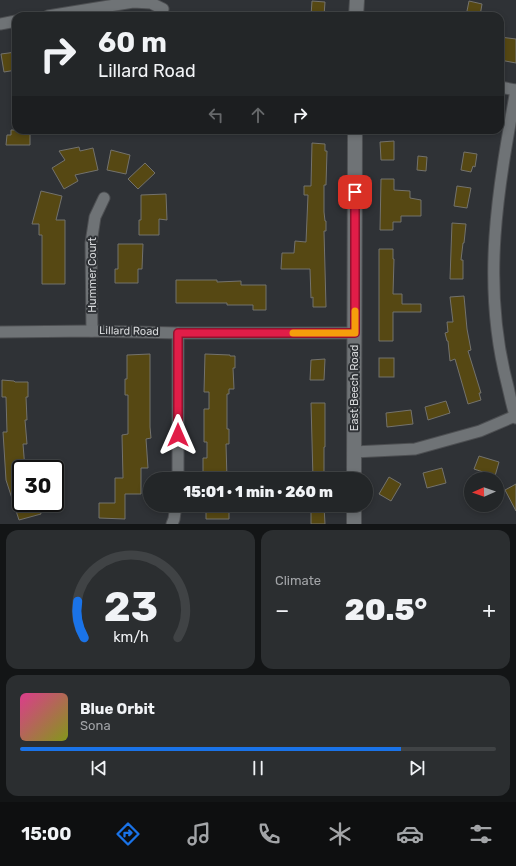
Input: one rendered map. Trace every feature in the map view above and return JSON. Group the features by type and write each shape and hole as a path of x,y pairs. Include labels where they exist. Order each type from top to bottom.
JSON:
{"street":[{"path":"356,12 357,0"},
{"path":"72,12 133,2 151,3 163,10"},
{"path":"0,24 12,22"},
{"path":"354,452 415,449 480,431 516,417 501,362 493,298 494,236 503,165 516,90 504,88"},
{"name":"East Beech Road","path":"354,472 355,134"},
{"name":"Hummer Court","path":"92,330 91,243 95,218 104,198"},
{"name":"Lillard Road","path":"0,332 92,330 178,333 355,333"},
{"path":"178,333 178,472"},
{"path":"172,524 175,512"},
{"path":"354,512 354,524"}],"building":[{"path":"312,1 325,2 324,12 311,12"},
{"path":"469,1 482,4 481,12 467,12"},
{"path":"504,38 516,39 516,63 504,61"},
{"path":"12,53 12,71 4,72 1,54"},
{"path":"11,130 12,134 30,134 30,145 6,145 7,135 11,135"},
{"path":"394,141 394,160 381,160 380,142"},
{"path":"312,143 325,144 325,151 327,151 326,185 324,185 324,212 326,221 326,231 324,231 326,307 313,307 313,297 311,298 310,269 281,269 282,253 294,253 295,241 306,242 308,195 304,195 304,186 311,186"},
{"path":"79,147 80,151 93,148 98,170 75,175 78,181 64,189 52,168 65,160 59,151"},
{"path":"111,150 130,155 126,174 107,170"},
{"path":"464,152 477,154 475,167 473,166 471,172 461,170"},
{"path":"418,156 427,157 426,171 417,170"},
{"path":"145,163 155,173 138,189 128,179"},
{"path":"381,179 394,179 394,190 410,191 410,198 421,200 421,216 401,216 401,222 393,222 393,230 380,230"},
{"path":"457,186 471,188 467,208 454,206"},
{"path":"41,191 62,196 56,220 65,220 65,284 42,284 42,235 39,235 39,224 32,224"},
{"path":"166,194 167,220 159,219 159,235 139,235 139,220 141,220 141,195"},
{"path":"452,223 466,224 461,260 463,260 463,279 450,279"},
{"path":"118,244 143,244 142,269 138,269 138,283 115,283 115,269 118,269"},
{"path":"379,249 393,249 393,294 402,294 402,304 421,304 421,312 393,312 393,341 379,341"},
{"path":"176,280 217,280 217,282 241,281 241,285 266,285 266,310 253,310 253,305 227,305 227,303 176,303"},
{"path":"464,296 467,329 471,350 468,351 481,393 479,393 481,400 468,404 455,359 450,361 448,341 445,333 448,332 447,322 453,322 450,297"},
{"path":"150,354 151,438 146,439 148,468 141,468 141,494 125,494 125,519 99,518 99,503 115,503 115,478 123,478 122,435 128,434 128,395 125,395 127,355"},
{"path":"205,354 235,356 235,368 233,368 234,389 229,389 229,394 227,394 227,429 229,429 229,444 226,444 227,472 203,472 203,458 207,458 207,442 204,442 204,409 209,409 209,392 204,392"},
{"path":"379,358 394,358 394,377 379,377"},
{"path":"325,359 324,380 310,380 311,360"},
{"path":"2,380 28,382 28,397 26,397 27,420 25,420 27,444 23,444 24,460 12,460 12,498 6,480 3,432 7,432 6,397 2,397"},
{"path":"446,401 450,413 428,420 425,407"},
{"path":"311,403 325,403 324,472 313,472"},
{"path":"411,410 413,424 387,427 386,413"},
{"path":"479,456 499,462 496,472 483,472 474,469"},
{"path":"442,468 446,483 427,488 423,473"},
{"path":"389,477 401,484 391,501 379,494"},
{"path":"516,484 516,511 505,490"},
{"path":"16,512 40,512 41,514 19,520"},
{"path":"206,512 229,512 229,519 206,519"},
{"path":"311,512 324,512 325,524 311,524"}],"slow traffic":[{"path":"293,333 355,333 355,311"}],"route":[{"path":"178,435 178,333 355,333 355,192"}]}
